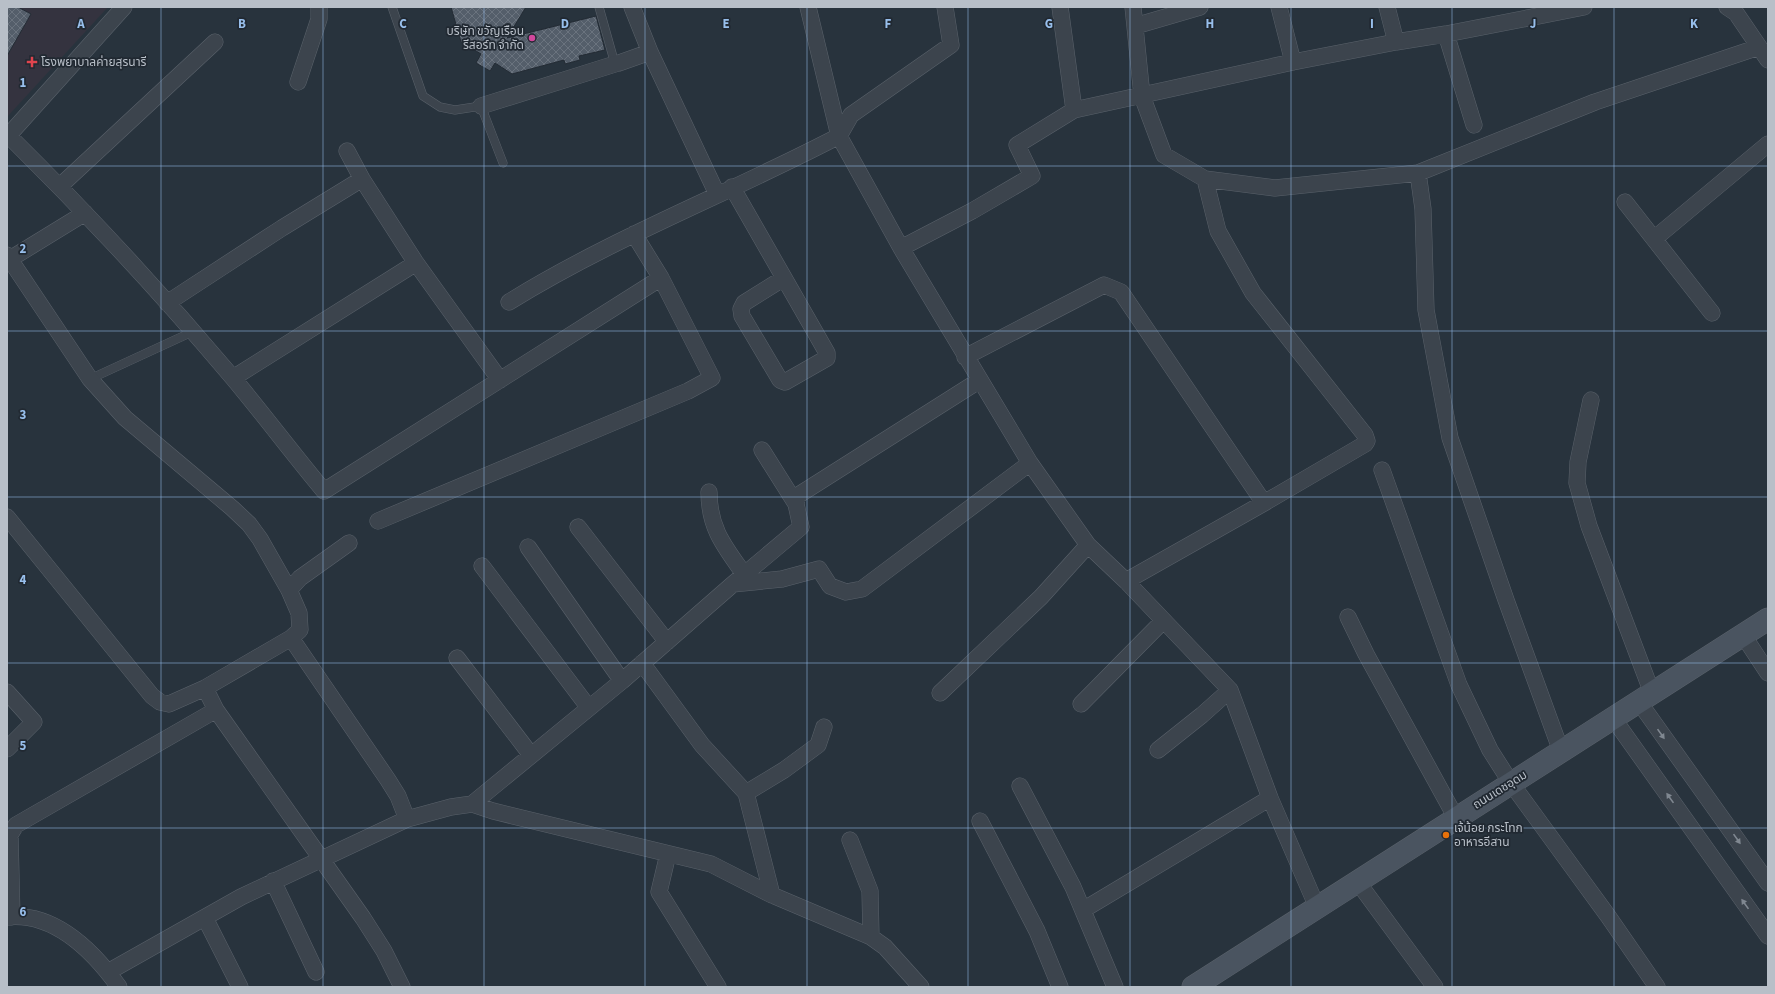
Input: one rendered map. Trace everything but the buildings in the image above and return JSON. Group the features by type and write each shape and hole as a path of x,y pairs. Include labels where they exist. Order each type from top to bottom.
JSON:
{"main road":[{"name":"ถนนเดชอุดม","path":"1193,987 1356,881 1768,619"}],"street":[{"path":"124,7 8,137 60,186 167,303 233,378 324,491 661,278"},
{"path":"298,82 319,19 319,7"},
{"path":"632,7 650,52 717,194"},
{"path":"808,7 839,136 901,248 965,357 1030,463 1088,545 1126,581 1230,690 1270,798 1317,907"},
{"path":"509,302 543,281 634,234 839,136 851,115 951,45 945,7"},
{"path":"1060,7 1074,110"},
{"path":"1133,7 1142,96 1164,155 1205,179 1275,188 1418,173 1595,102 1763,54 1736,13 1727,7"},
{"path":"1135,26 1200,7"},
{"path":"1279,7 1292,62"},
{"path":"1387,7 1396,42"},
{"path":"901,248 972,211 1032,176 1017,145 1074,110 1292,62 1584,7"},
{"path":"1446,34 1474,125"},
{"path":"60,186 215,42"},
{"path":"480,106 617,64 650,52"},
{"path":"1654,239 1768,144"},
{"path":"347,151 362,179 416,263 500,380"},
{"path":"1418,173 1423,209 1426,310 1450,438 1506,600 1561,751"},
{"path":"167,303 282,228 362,179"},
{"path":"1126,581 1264,503 1365,444 1367,441 1366,435 1253,293 1218,231 1205,179"},
{"path":"732,187 827,353 827,358 785,382 780,380 742,316 741,309 744,303 784,278"},
{"path":"1625,202 1712,313"},
{"path":"7,517 152,696 160,702 169,704 205,688 291,638 300,630 299,613 289,590 260,539 249,524 125,418 90,379 9,257 85,213"},
{"path":"378,521 688,391 712,378 661,278 634,234"},
{"path":"233,378 416,263"},
{"path":"965,357 1104,285 1122,292 1264,503"},
{"path":"472,804 622,681 801,527 796,504 797,496 980,380"},
{"path":"1591,400 1578,462 1577,483 1589,526 1645,698 1768,883"},
{"path":"762,450 796,504"},
{"path":"739,579 782,579 819,569 830,586 846,592 862,589 1030,463"},
{"path":"1382,470 1460,684 1490,750 1511,783 1608,916 1657,987"},
{"path":"709,492 709,508 717,534 739,579"},
{"path":"578,526 667,642"},
{"path":"289,590 300,578 349,543"},
{"path":"940,693 1041,597 1088,545"},
{"path":"528,547 622,681"},
{"path":"482,566 589,708"},
{"path":"1348,617 1366,654 1456,818"},
{"path":"1081,704 1163,621"},
{"path":"1743,635 1768,673"},
{"path":"291,638 388,780 398,796 407,819"},
{"path":"457,658 531,755"},
{"path":"642,663 702,745 746,793 772,895"},
{"path":"205,688 216,710 384,951 402,987"},
{"path":"1158,750 1202,715 1230,690"},
{"path":"7,692 34,722 7,749"},
{"path":"118,987 108,972 70,934 40,920 9,917 10,835 16,825 216,710"},
{"path":"1613,718 1768,936"},
{"path":"746,793 784,770 818,745 824,727"},
{"path":"1020,786 1073,887 1115,987"},
{"path":"1083,910 1270,798"},
{"path":"108,972 241,897 320,859 407,819 450,807 472,804 493,811 711,864 772,895 871,937 885,947 921,987"},
{"path":"980,821 1037,931 1060,987"},
{"path":"850,840 870,891 871,937"},
{"path":"668,854 659,892 718,987"},
{"path":"273,881 316,972"},
{"path":"1356,881 1435,987"},
{"path":"205,918 240,987"}],"lane":[{"path":"392,7 423,96 440,107 455,110 480,106 503,163"},
{"path":"599,7 617,64"},
{"path":"90,379 192,332"}],"shaded area":[{"name":"โรงพยาบาลค่ายสุรนารี","path":"7,7 108,7 7,117"}],"place":[{"name":"บริษัท ขวัญเรือน รีสอร์ท จำกัด","path":"532,38"},
{"name":"โรงพยาบาลค่ายสุรนารี","path":"32,62"},
{"name":"เจ้น้อย กระโทก อาหารอีสาน","path":"1446,835"}]}
